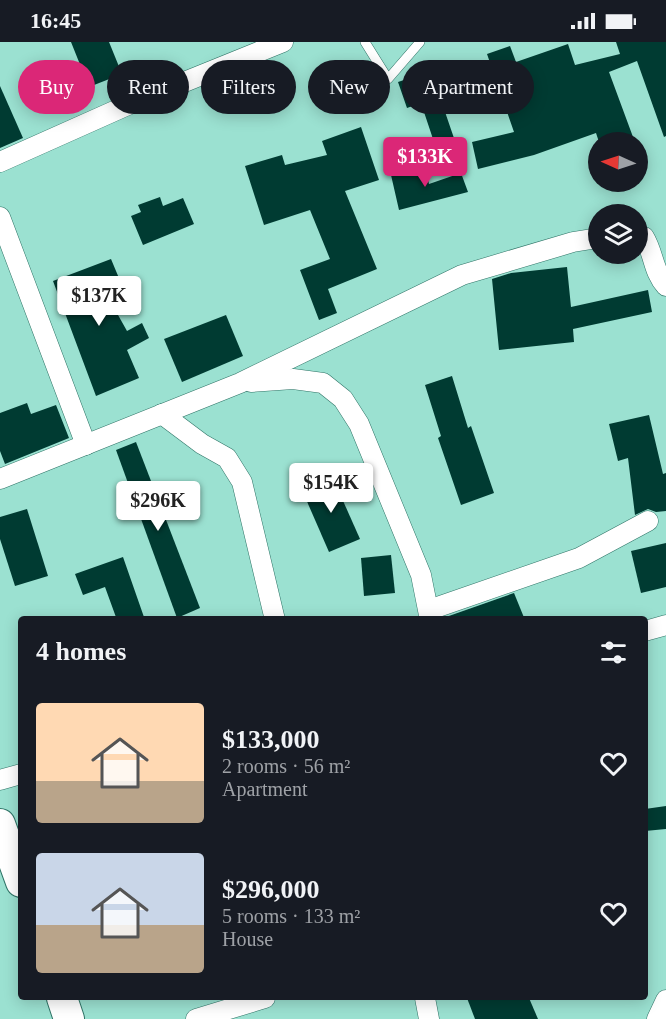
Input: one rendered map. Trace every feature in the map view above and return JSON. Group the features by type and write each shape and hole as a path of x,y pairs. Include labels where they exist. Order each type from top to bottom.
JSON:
{"main road":[{"path":"0,824 18,874"},
{"path":"63,1000 69,1019"}],"street":[{"path":"0,162 130,104 283,42"},
{"path":"0,217 86,445"},
{"path":"0,479 240,383 462,275 588,240"},
{"path":"648,243 658,278 666,286"},
{"path":"240,383 293,379 323,383 343,399 359,424 421,575 430,615 579,558 648,521"},
{"path":"162,414 201,444 227,458 242,482 274,616"},
{"path":"648,630 666,625"},
{"path":"0,780 18,775"},
{"path":"196,1019 258,1000"},
{"path":"425,1000 429,1019"},
{"path":"657,1019 666,1000"}],"lane":[{"path":"365,42 388,79 420,42"}],"building":[{"path":"71,42 109,42 116,60 107,60 107,80 95,85 95,60 78,60"},
{"path":"616,42 666,42 666,136 664,137 637,61 609,72 631,132 588,132 588,136 534,155 478,169 472,142 514,132 508,114 534,114 534,60 522,60 568,44 575,65 620,54"},
{"path":"510,46 515,60 489,60 487,54"},
{"path":"402,81 402,94 398,82"},
{"path":"0,86 23,138 0,148"},
{"path":"425,114 446,114 456,144 437,151"},
{"path":"361,127 379,180 345,191 377,269 328,289 337,313 319,320 300,270 330,259 310,210 264,225 245,166 282,155 285,165 327,155 322,141"},
{"path":"425,167 429,184 461,173 468,192 399,210 391,175"},
{"path":"160,197 163,206 183,198 194,224 143,245 131,216 141,212 138,205"},
{"path":"111,259 121,283 104,290 127,331 142,323 149,338 127,350 139,378 96,396 53,281"},
{"path":"567,267 571,307 648,290 652,312 573,329 574,342 499,350 492,279 511,273"},
{"path":"226,315 243,356 182,382 164,339"},
{"path":"452,376 468,428 471,426 494,493 461,505 438,438 441,436 425,385"},
{"path":"27,403 31,414 56,405 69,438 5,464 0,451 0,413"},
{"path":"649,415 663,474 666,473 666,511 656,512 648,509 635,515 628,458 618,461 609,424"},
{"path":"136,442 200,608 176,616 116,450"},
{"path":"332,476 360,539 329,552 302,490"},
{"path":"27,509 48,576 15,586 0,539 0,517"},
{"path":"666,543 666,587 641,593 631,551"},
{"path":"391,555 395,593 364,596 361,558"},
{"path":"123,557 144,616 116,616 105,587 83,595 75,574"},
{"path":"514,593 523,616 449,616"},
{"path":"666,806 666,829 648,831 648,809"},
{"path":"468,1000 530,1000 538,1019 475,1019"}]}
